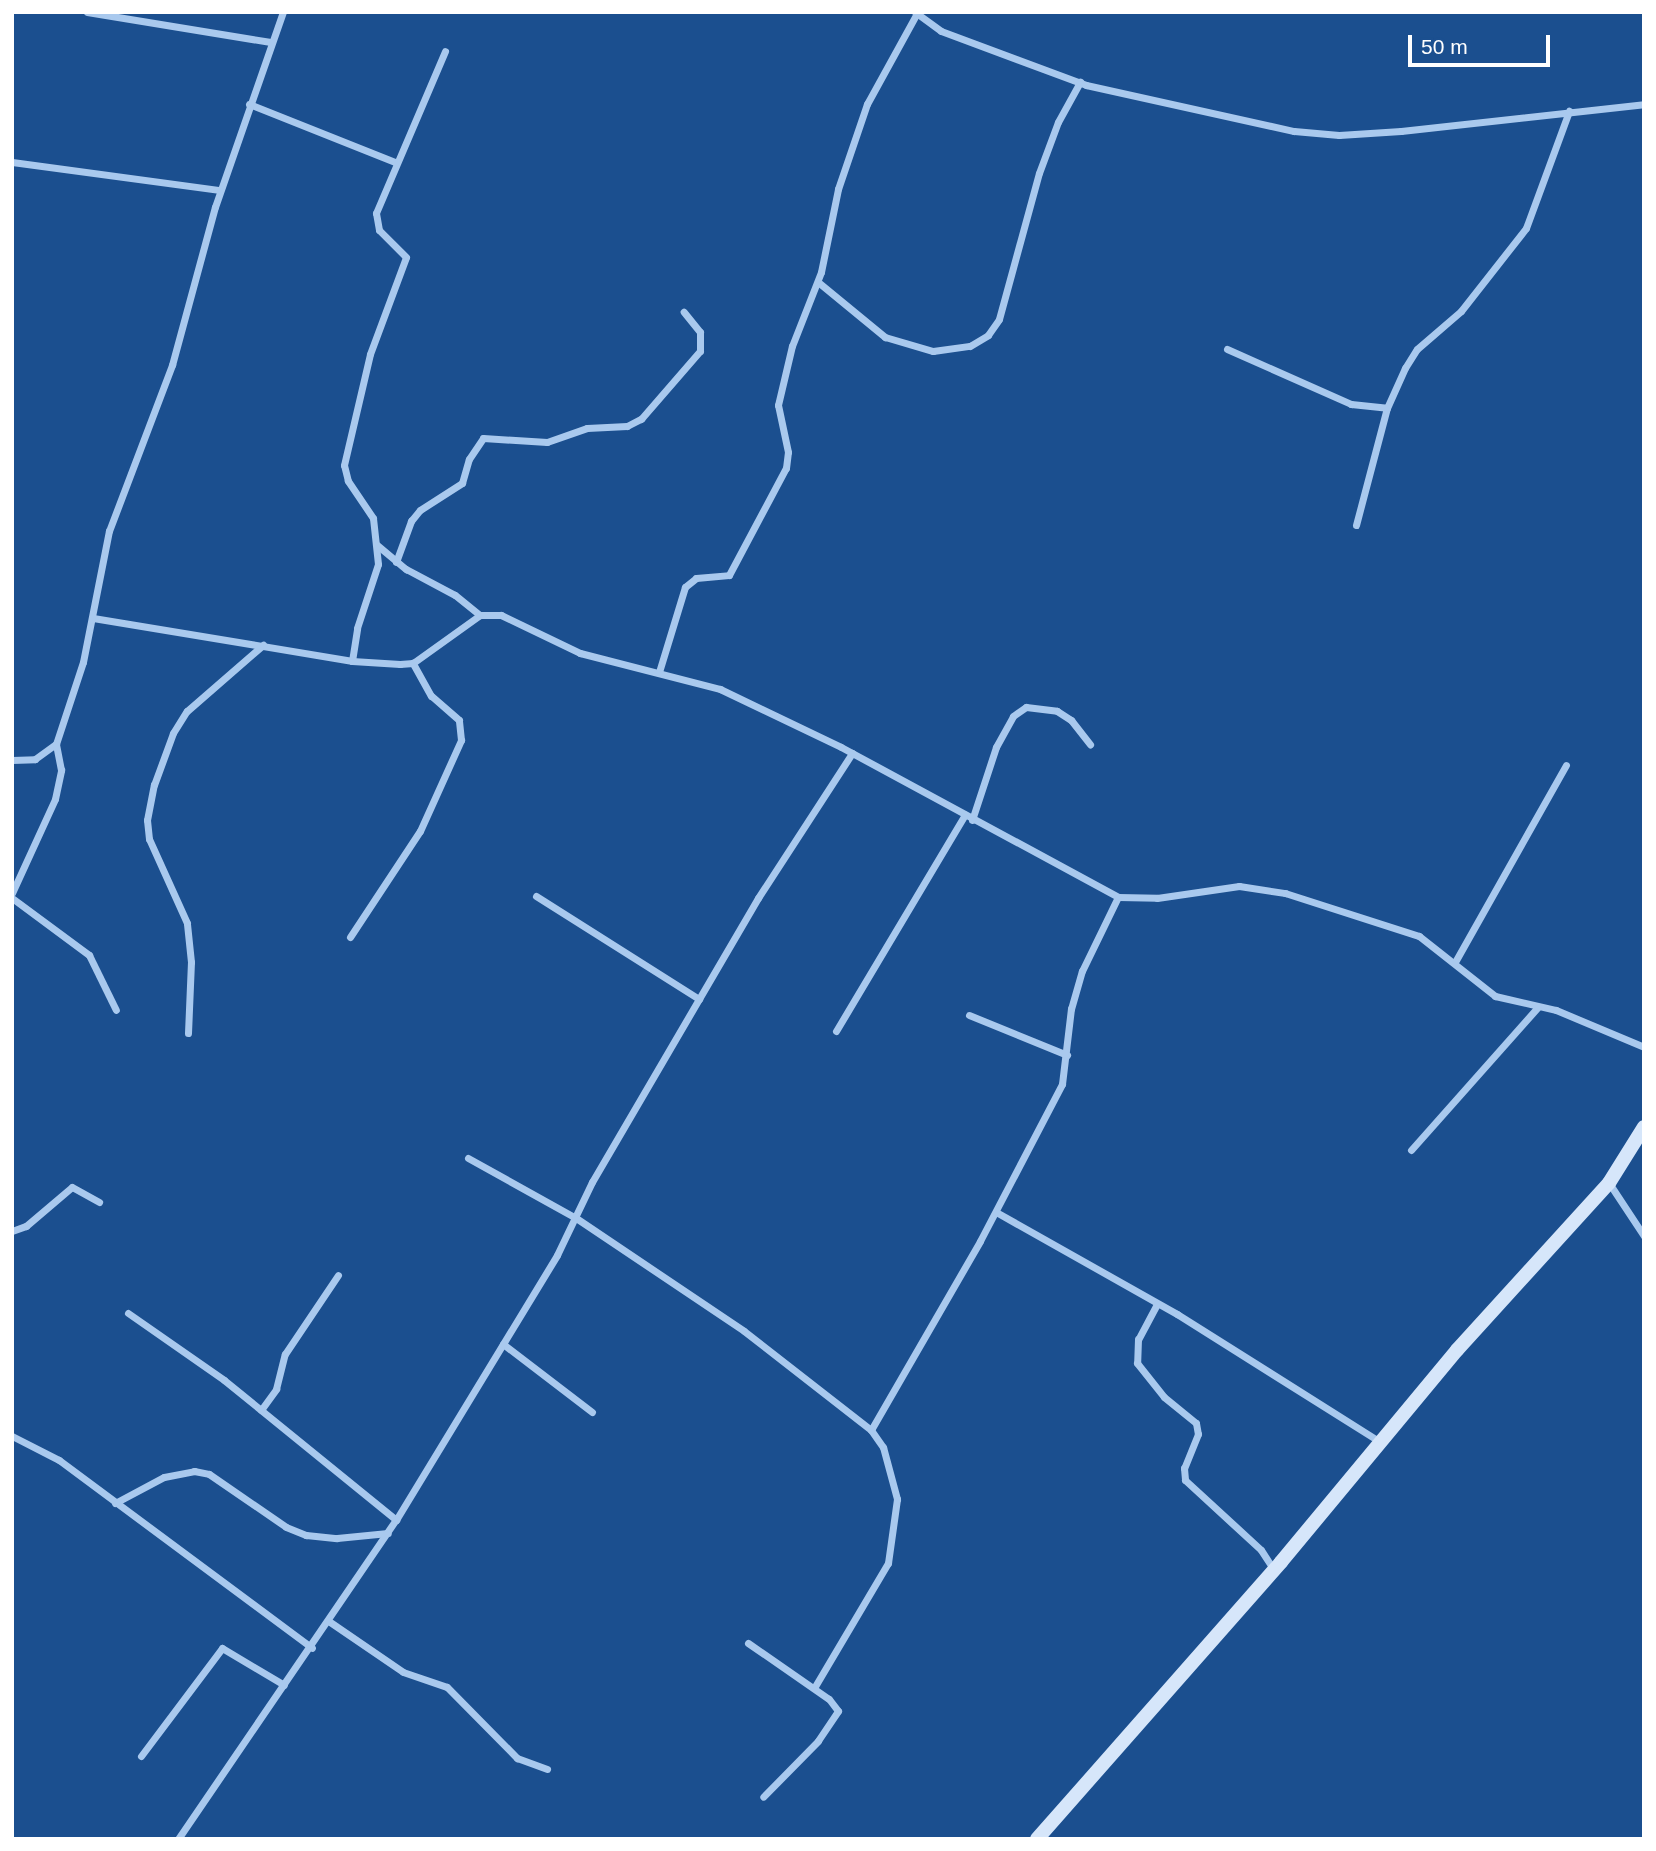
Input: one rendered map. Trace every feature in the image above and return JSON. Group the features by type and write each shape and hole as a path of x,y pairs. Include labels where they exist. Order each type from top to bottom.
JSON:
{"main road":[{"path":"1037,1839 1273,1570 1380,1442 1609,1183 1644,1127"}],"street":[{"path":"87,12 271,41"},
{"path":"116,1010 89,955 12,895 55,799 61,770 56,744 93,618 109,531 172,365 220,190 283,12"},
{"path":"659,672 685,587 696,578 730,575 786,468 788,452 778,405 792,346 818,282 838,190 867,104 915,13 941,31 1080,82 1294,131 1339,135 1644,104"},
{"path":"352,661 357,628 378,564 373,518 348,481 344,465 370,354 407,257 375,221 395,162 445,51"},
{"path":"818,282 885,337 933,351 970,346 988,335 1003,308 1039,173 1058,122 1080,82"},
{"path":"249,104 395,162"},
{"path":"1356,525 1387,408 1417,349 1461,311 1526,228 1569,110"},
{"path":"12,162 220,190"},
{"path":"396,562 411,521 420,510 462,483 469,458 483,438 547,442 587,428 627,426 641,419 700,351 700,332 684,312"},
{"path":"1227,349 1351,404 1387,408"},
{"path":"377,545 396,562 480,615 501,615 580,653 720,689 852,753 1118,897 1157,898 1212,888 1264,889 1419,936 1495,996 1556,1010 1644,1047"},
{"path":"93,618 352,661 413,663 480,615"},
{"path":"188,1033 191,961 187,923 149,839 147,820 154,785 173,733 187,711 263,645"},
{"path":"350,937 420,831 461,740 459,720 431,696 413,663"},
{"path":"836,1031 968,818 996,747 1013,716 1026,707 1056,711 1071,720 1090,744"},
{"path":"12,760 34,759 56,744"},
{"path":"178,1839 330,1622 388,1533 503,1344 576,1218 592,1182 699,999 852,753"},
{"path":"1455,962 1566,765"},
{"path":"536,896 699,999"},
{"path":"871,1430 996,1212 1062,1084 1071,1009 1082,971 1118,897"},
{"path":"1411,1150 1538,1007"},
{"path":"969,1015 1067,1055"},
{"path":"468,1158 576,1218 744,1331 871,1430 883,1447 897,1499 888,1563 814,1688"},
{"path":"1609,1183 1644,1236"},
{"path":"12,1231 26,1226 72,1187 99,1202"},
{"path":"996,1212 1157,1304 1380,1442"},
{"path":"261,1410 276,1389 285,1354 338,1275"},
{"path":"1157,1304 1138,1339 1137,1363 1164,1397 1196,1423 1198,1434 1184,1468 1185,1480 1261,1550 1273,1570"},
{"path":"128,1313 261,1410 396,1520"},
{"path":"503,1344 592,1412"},
{"path":"12,1436 51,1455 312,1648"},
{"path":"115,1503 164,1477 194,1471 220,1480 286,1527 306,1535 337,1538 388,1533"},
{"path":"330,1622 403,1672 447,1687 517,1758 547,1769"},
{"path":"748,1643 814,1688 838,1711 834,1722 763,1797"},
{"path":"141,1756 217,1651 228,1650 284,1685"}]}
